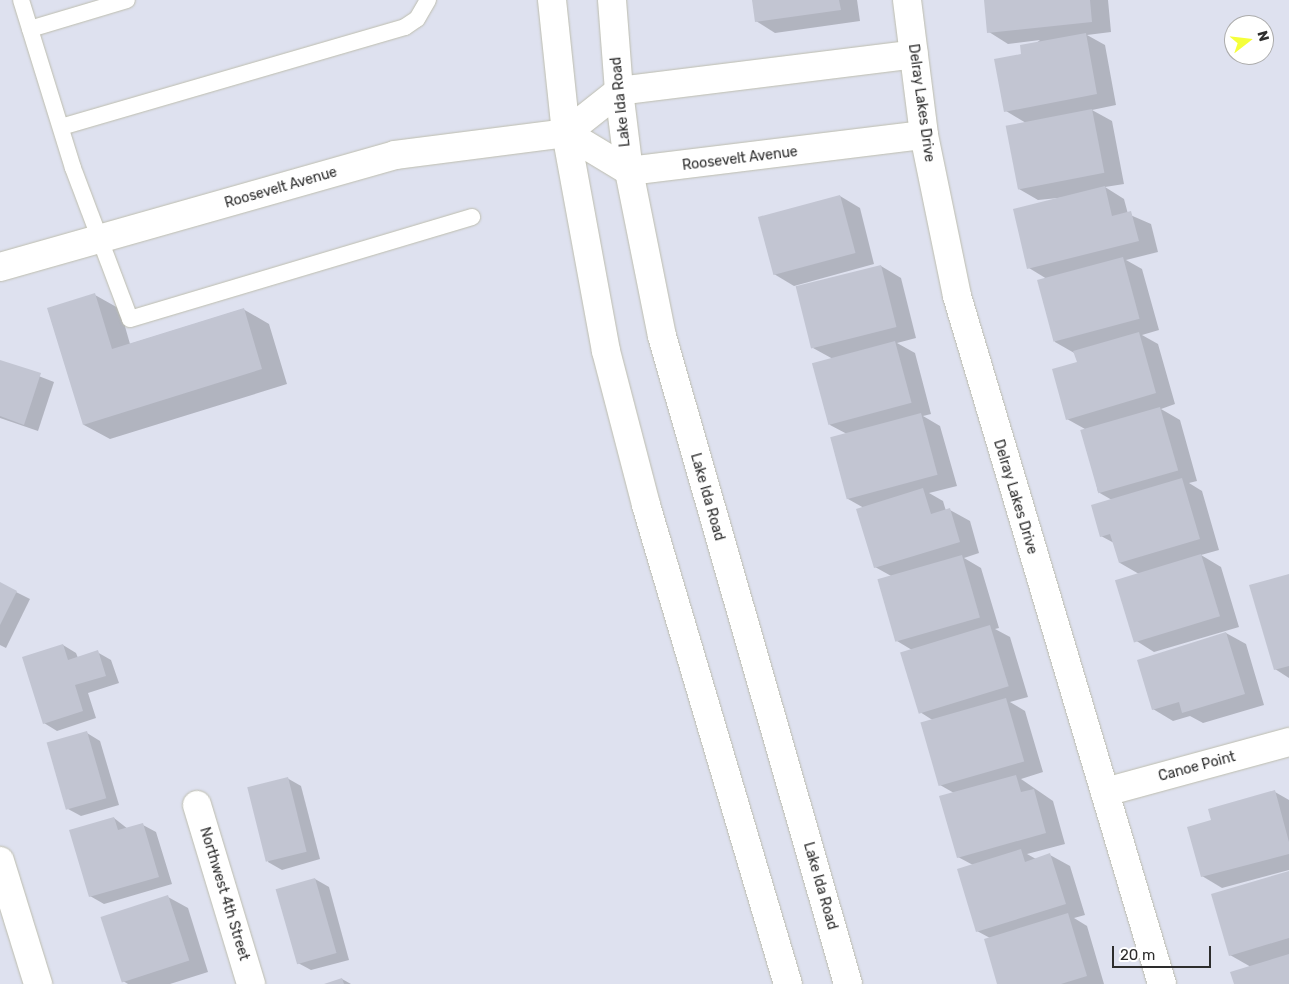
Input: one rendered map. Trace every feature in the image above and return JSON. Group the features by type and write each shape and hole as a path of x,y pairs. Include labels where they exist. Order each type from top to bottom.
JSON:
{"street":[{"path":"552,0 566,133 590,275 625,430 788,984"},
{"name":"Lake Ida Road","path":"612,0 619,91 629,171 645,262 674,382 848,984"},
{"name":"Delray Lakes Drive","path":"907,0 924,136 956,296 1162,984"},
{"path":"566,133 619,91 914,54"},
{"path":"566,133 629,171"},
{"name":"Roosevelt Avenue","path":"0,267 395,155 566,133"},
{"name":"Roosevelt Avenue","path":"629,171 924,136"},
{"name":"Canoe Point","path":"1105,792 1289,742"},
{"name":"Northwest 4th Street","path":"197,805 251,984"},
{"path":"0,861 38,984"}],"lane":[{"path":"21,0 60,127 130,319 472,217"},
{"path":"30,29 127,0"},
{"path":"60,127 405,27 417,19 428,0"}],"building":[{"path":"752,0 839,0 841,10 755,22"},
{"path":"984,0 1090,0 1092,22 987,33"},
{"path":"1086,33 1097,94 1004,112 994,59 1021,54 1020,45"},
{"path":"1092,109 1104,173 1018,190 1006,126"},
{"path":"1105,186 1112,216 1131,211 1139,241 1027,269 1013,209"},
{"path":"840,195 856,253 773,275 758,217"},
{"path":"1123,257 1140,319 1054,342 1037,280"},
{"path":"881,265 896,327 811,348 796,286"},
{"path":"95,293 112,349 244,308 262,369 83,425 47,308"},
{"path":"1139,332 1156,393 1066,420 1052,369 1077,362 1073,351"},
{"path":"895,341 912,403 828,425 812,363"},
{"path":"0,360 41,373 24,425 0,416"},
{"path":"1160,407 1178,470 1098,493 1080,430"},
{"path":"921,413 938,475 847,499 830,437"},
{"path":"1182,478 1200,539 1119,563 1110,534 1100,537 1091,505"},
{"path":"923,488 931,514 950,508 960,542 874,568 856,509"},
{"path":"1201,554 1220,616 1134,642 1115,580"},
{"path":"962,555 980,617 895,642 877,579"},
{"path":"1289,574 1289,666 1274,670 1249,585"},
{"path":"0,582 17,591 0,625"},
{"path":"990,625 1009,686 919,714 900,652"},
{"path":"1226,632 1245,694 1182,713 1179,702 1152,710 1137,660"},
{"path":"63,644 68,660 98,650 106,676 75,685 83,711 43,724 22,657"},
{"path":"1006,698 1024,761 939,786 920,723"},
{"path":"87,731 106,798 66,810 47,743"},
{"path":"1016,775 1021,792 1034,789 1046,833 957,858 939,796"},
{"path":"288,777 307,852 266,862 247,787"},
{"path":"1275,790 1289,842 1289,854 1201,877 1187,827 1211,820 1208,809"},
{"path":"114,817 118,830 143,823 159,877 89,897 69,830"},
{"path":"1021,849 1025,862 1050,853 1066,904 976,932 957,869"},
{"path":"1289,871 1289,938 1229,956 1211,894"},
{"path":"315,878 336,953 297,964 276,889"},
{"path":"168,895 189,961 122,983 100,917"},
{"path":"1068,913 1087,976 1061,984 997,984 984,939"},
{"path":"1289,954 1289,984 1234,984 1230,972"},
{"path":"342,978 344,984 324,984"}]}
